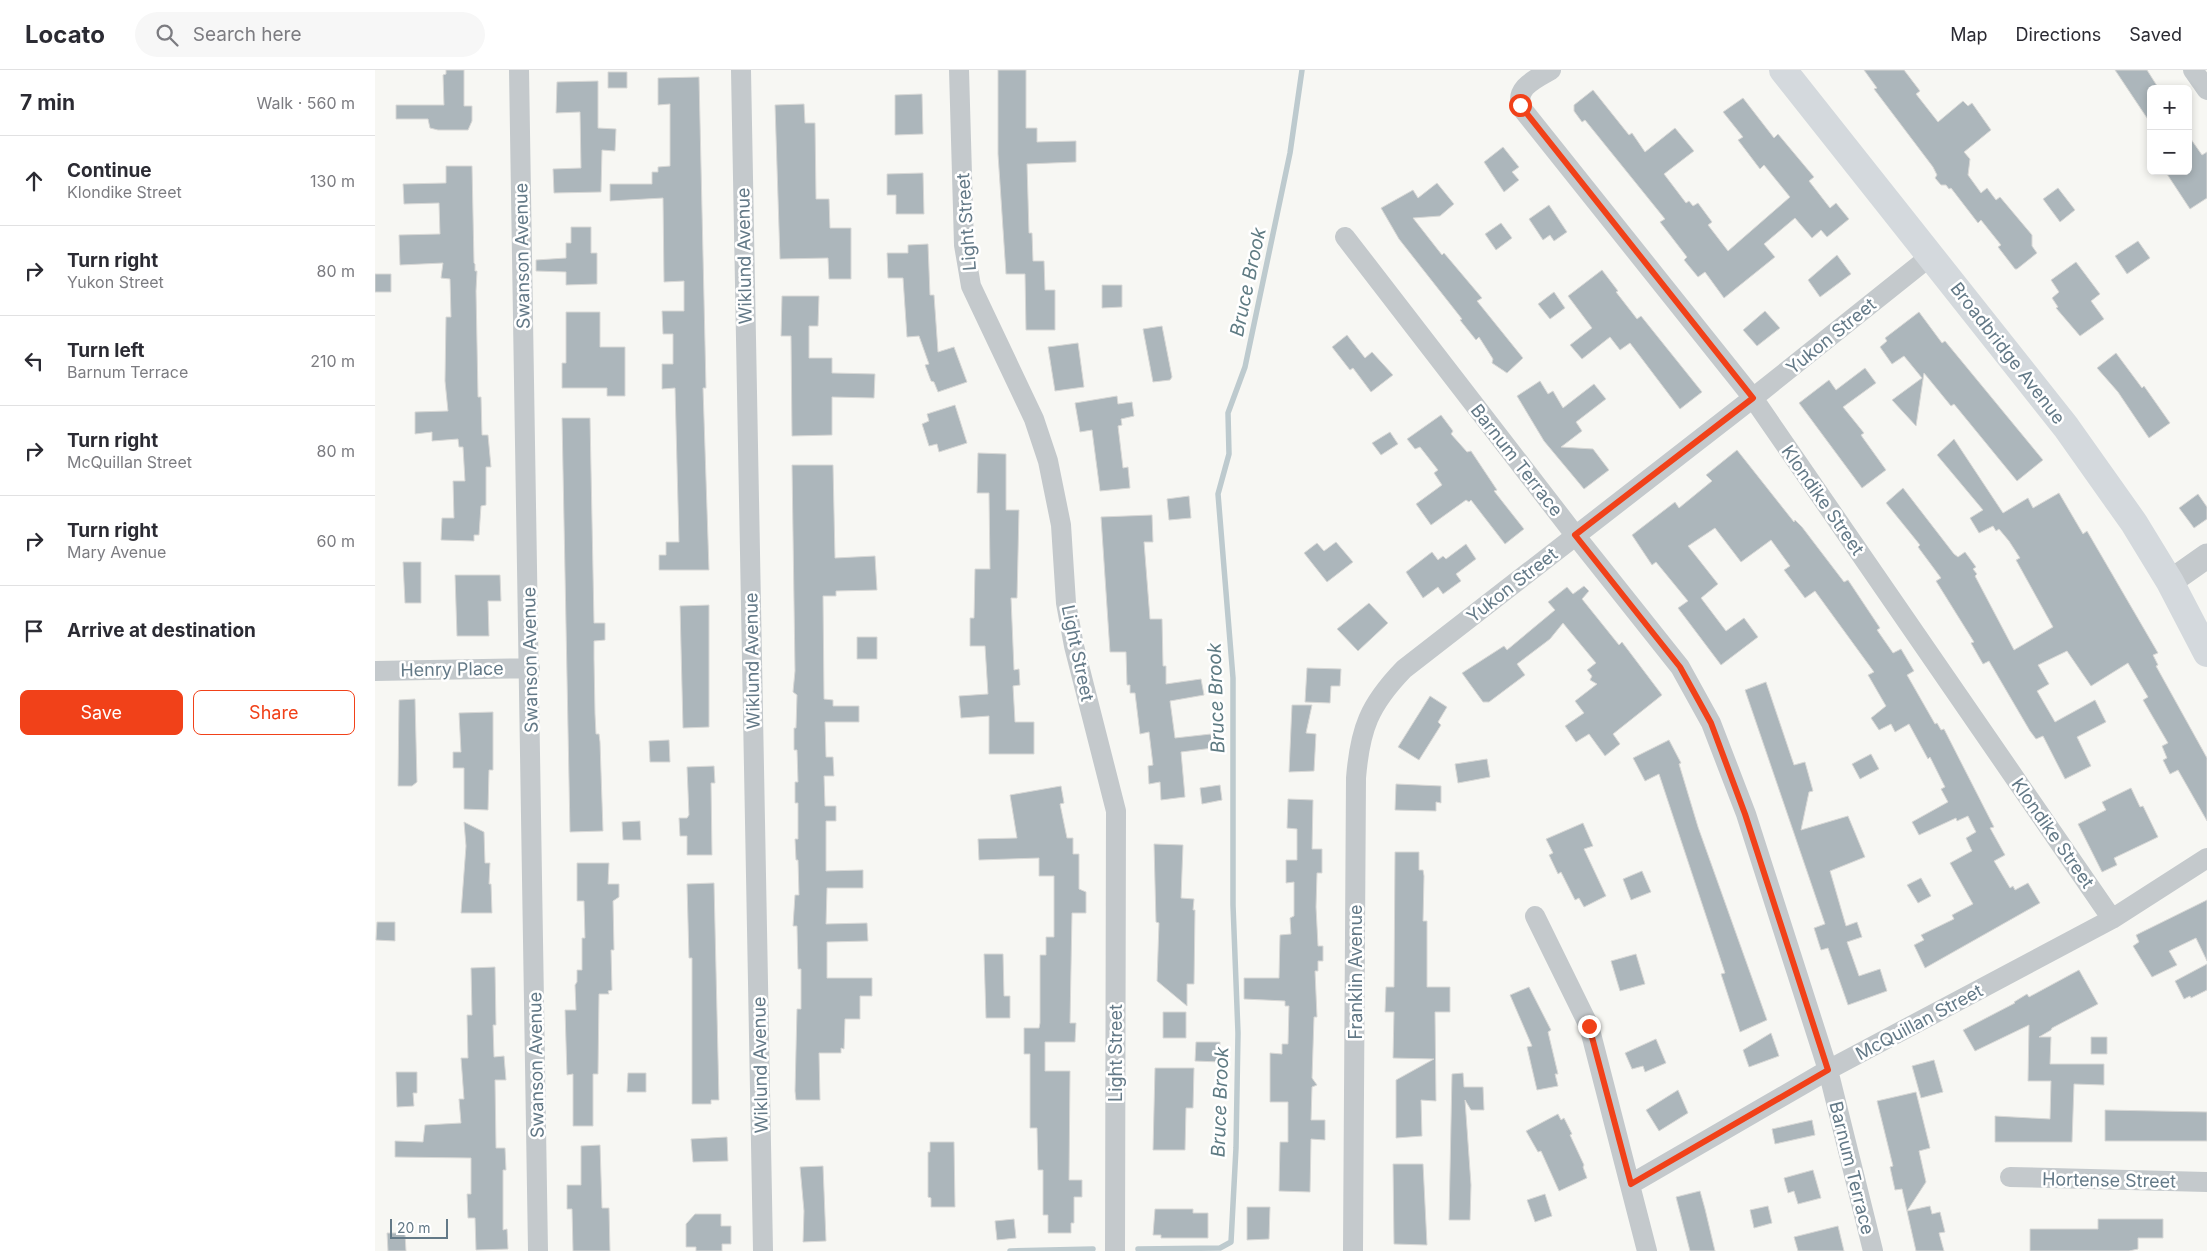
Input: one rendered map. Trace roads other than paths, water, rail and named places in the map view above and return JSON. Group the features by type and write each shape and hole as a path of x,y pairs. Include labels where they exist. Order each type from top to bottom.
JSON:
{"main road":[{"name":"Broadbridge Avenue","path":"1783,70 2066,426 2134,523 2169,582 2207,653"}],"street":[{"name":"Swanson Avenue","path":"519,70 539,1251"},
{"name":"Wiklund Avenue","path":"741,70 763,1251"},
{"name":"Light Street","path":"959,70 965,245 971,286 1034,418 1048,461 1061,525 1069,620 1116,811 1115,1251"},
{"name":"Klondike Street","path":"1551,70 1527,85 1520,94 1520,105 1523,110 1753,398 2112,919"},
{"path":"2193,70 2207,90"},
{"name":"Barnum Terrace","path":"1345,238 1575,535 1680,667 1711,723 1745,814 1828,1070 1873,1251"},
{"name":"Yukon Street","path":"1380,697 1404,669 1753,398 1931,255"},
{"path":"2169,582 2207,556"},
{"name":"Henry Place","path":"375,671 530,668"},
{"name":"Franklin Avenue","path":"1353,1251 1357,778 1361,738 1372,710 1380,697"},
{"name":"McQuillan Street","path":"1631,1184 1828,1070 2112,919 2207,858"},
{"path":"1535,916 1589,1026 1647,1251"},
{"name":"Hortense Street","path":"2010,1178 2207,1182"}],"waterway":[{"name":"Bruce Brook","path":"1138,1249 1220,1248 1231,1242 1236,1148 1238,1033 1233,905 1233,678 1218,494 1229,454 1228,413 1245,367 1290,153 1302,70"},
{"name":"Bruce Brook","path":"1010,1251 1093,1249"}]}
